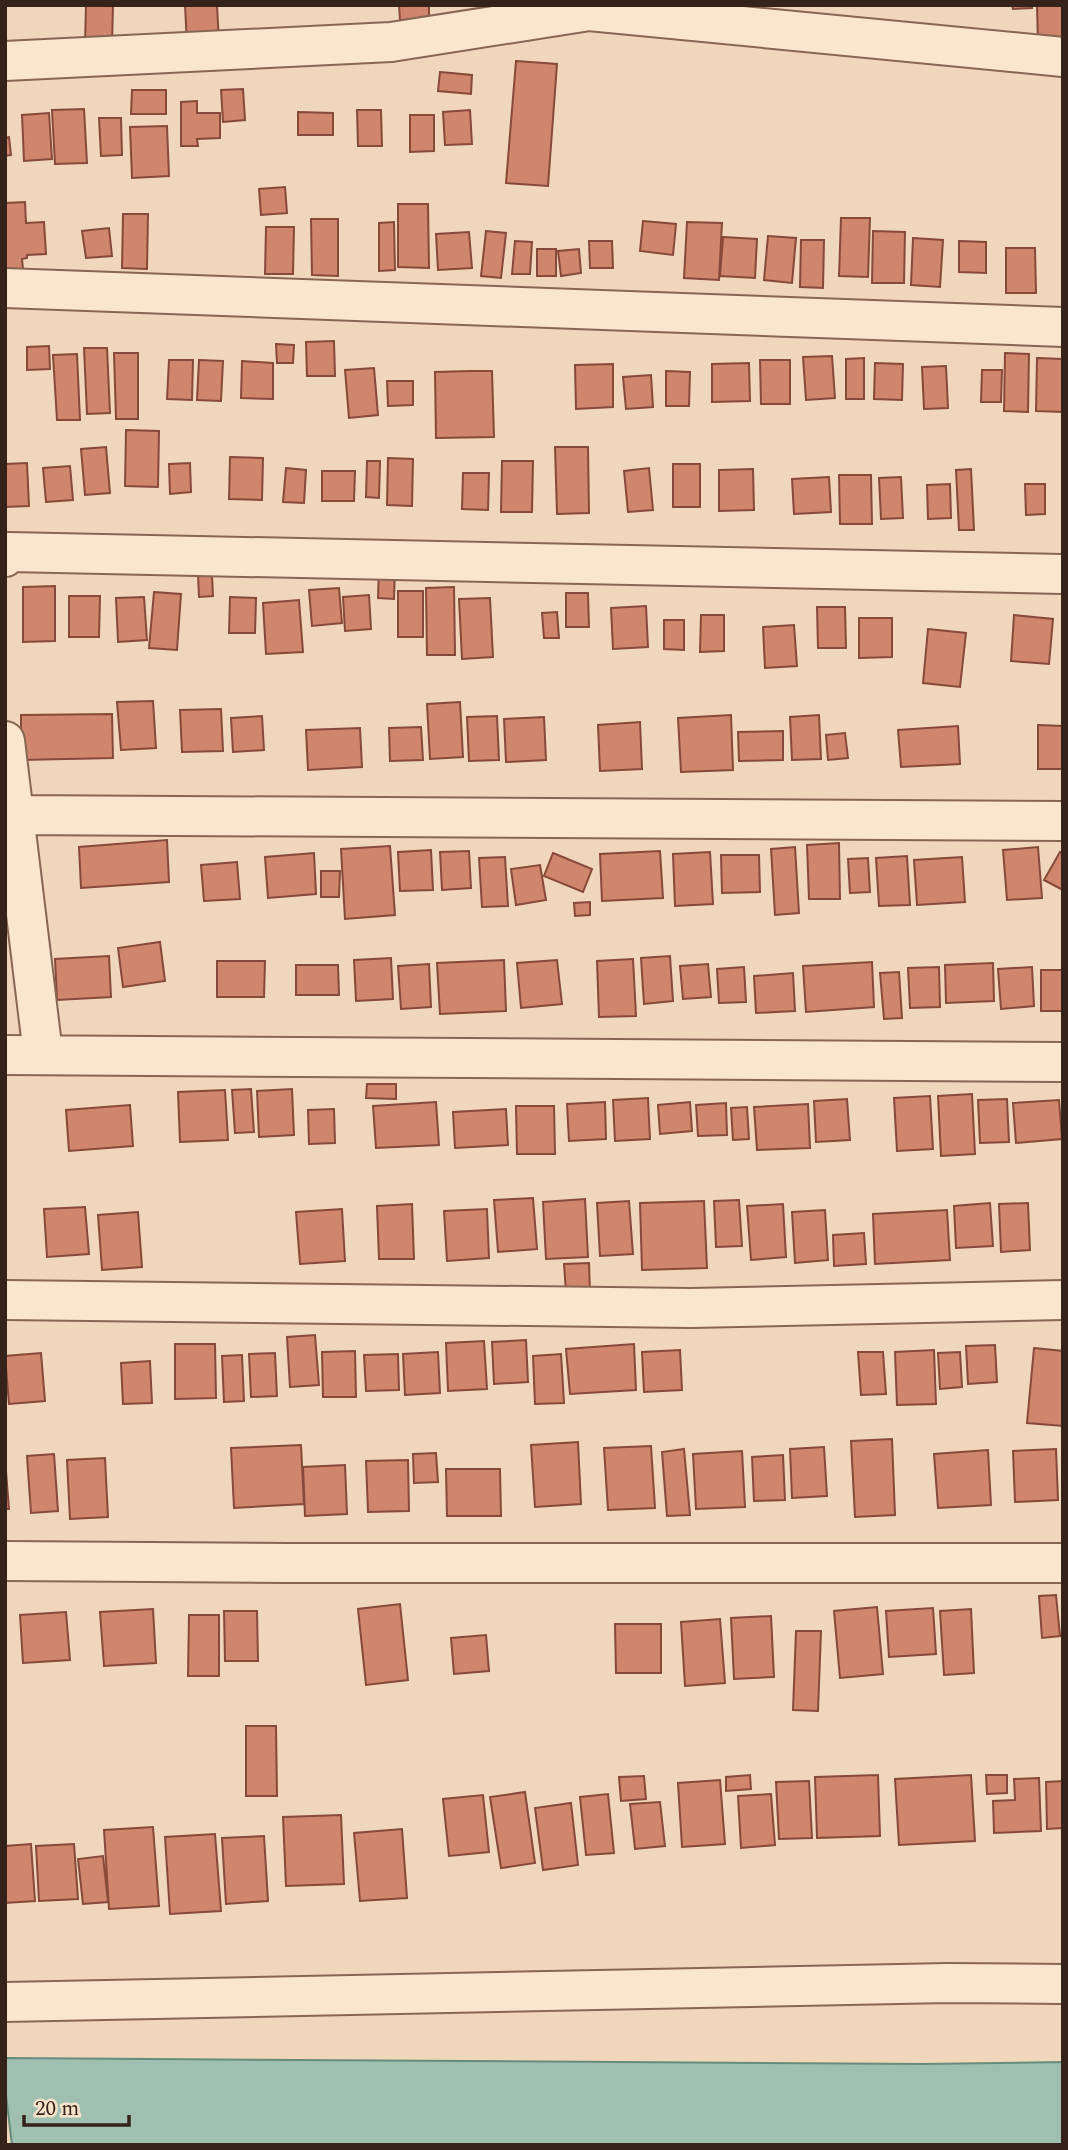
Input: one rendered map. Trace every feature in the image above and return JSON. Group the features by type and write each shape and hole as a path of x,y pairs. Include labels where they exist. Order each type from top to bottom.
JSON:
{"street":[{"path":"5,61 391,42 589,11 1063,57"},
{"path":"5,288 1063,327"},
{"path":"5,557 9,552 1063,574"},
{"path":"5,741 43,1054"},
{"path":"15,815 1063,821"},
{"path":"5,1055 1063,1062"},
{"path":"5,1300 691,1308 1063,1300"},
{"path":"5,1561 1063,1563"},
{"path":"5,2002 948,1983 1063,1984"}],"shaded area":[{"path":"5,2058 923,2064 1063,2062 1063,2145 12,2145 5,2087"}],"building":[{"path":"86,5 113,5 112,45 85,44"},
{"path":"185,5 217,5 219,43 187,45"},
{"path":"399,5 429,5 429,19 400,20"},
{"path":"1012,5 1032,5 1032,8 1013,9"},
{"path":"1037,5 1062,5 1062,44 1038,45"},
{"path":"516,61 557,64 548,186 506,183"},
{"path":"440,72 472,75 471,94 438,91"},
{"path":"243,89 245,120 223,122 221,90"},
{"path":"132,90 166,90 166,114 131,114"},
{"path":"197,101 197,113 220,113 220,138 197,139 198,146 181,146 181,102"},
{"path":"84,109 87,163 55,164 52,110"},
{"path":"357,110 381,110 382,146 358,146"},
{"path":"470,110 472,144 445,145 443,112"},
{"path":"298,112 333,113 333,135 298,135"},
{"path":"49,113 52,159 24,161 22,115"},
{"path":"410,115 434,115 434,151 410,152"},
{"path":"99,118 121,118 122,155 101,156"},
{"path":"167,126 169,176 132,178 130,127"},
{"path":"9,137 11,155 5,156 5,138"},
{"path":"285,187 287,213 261,215 259,189"},
{"path":"25,202 26,223 44,222 46,254 27,255 27,258 22,259 23,269 5,270 5,203"},
{"path":"398,204 428,204 429,268 398,267"},
{"path":"123,214 148,214 147,269 122,268"},
{"path":"841,218 870,218 868,277 839,276"},
{"path":"311,219 338,219 338,276 312,275"},
{"path":"643,221 676,224 673,255 640,251"},
{"path":"394,222 395,270 379,271 379,223"},
{"path":"687,222 722,223 719,280 684,278"},
{"path":"266,227 294,227 293,274 265,274"},
{"path":"109,228 112,256 86,258 82,231"},
{"path":"486,231 506,233 501,278 481,276"},
{"path":"873,231 905,232 904,283 872,283"},
{"path":"469,232 472,268 438,270 436,234"},
{"path":"768,236 796,238 792,283 764,280"},
{"path":"723,237 757,239 755,278 720,276"},
{"path":"913,238 943,240 940,287 911,285"},
{"path":"801,240 824,240 823,288 800,287"},
{"path":"515,241 532,242 530,274 512,274"},
{"path":"589,241 612,241 613,268 590,268"},
{"path":"959,241 986,242 986,273 959,272"},
{"path":"1006,248 1035,248 1036,293 1006,293"},
{"path":"537,249 556,249 556,276 537,276"},
{"path":"579,249 581,273 561,276 558,251"},
{"path":"334,341 335,376 307,376 306,342"},
{"path":"276,344 294,345 293,363 277,363"},
{"path":"49,346 50,369 27,370 27,347"},
{"path":"84,348 107,348 110,413 87,414"},
{"path":"114,353 138,353 138,419 116,419"},
{"path":"1005,353 1029,354 1028,412 1004,411"},
{"path":"77,354 80,420 57,420 53,355"},
{"path":"832,356 835,398 806,400 803,357"},
{"path":"864,358 864,399 846,399 846,359"},
{"path":"1037,358 1063,359 1063,412 1036,411"},
{"path":"169,360 193,360 192,400 167,399"},
{"path":"199,360 223,361 221,401 197,400"},
{"path":"760,360 790,360 790,404 761,404"},
{"path":"242,361 273,363 273,399 241,398"},
{"path":"749,363 750,401 712,402 712,364"},
{"path":"875,363 903,364 902,400 874,399"},
{"path":"613,364 613,407 576,409 575,365"},
{"path":"946,366 948,408 924,409 922,367"},
{"path":"374,368 378,415 349,418 345,370"},
{"path":"982,370 1002,370 1001,402 981,402"},
{"path":"492,371 494,437 436,438 435,372"},
{"path":"666,371 690,372 689,406 666,406"},
{"path":"651,375 653,407 626,409 623,377"},
{"path":"387,381 413,381 413,405 388,406"},
{"path":"126,430 159,431 158,487 125,486"},
{"path":"106,447 110,493 85,495 81,449"},
{"path":"555,447 588,447 589,513 557,514"},
{"path":"230,457 263,458 262,500 229,499"},
{"path":"388,458 413,459 412,506 387,505"},
{"path":"367,461 380,461 379,498 366,497"},
{"path":"502,461 533,461 532,512 501,512"},
{"path":"27,463 29,506 5,507 5,464"},
{"path":"190,463 191,492 170,494 169,464"},
{"path":"673,464 700,464 700,507 673,507"},
{"path":"70,466 73,500 46,502 43,468"},
{"path":"286,468 306,470 304,503 283,502"},
{"path":"649,468 653,510 628,512 624,471"},
{"path":"753,469 754,510 719,511 719,470"},
{"path":"971,469 974,530 959,530 956,470"},
{"path":"322,471 355,471 354,501 322,501"},
{"path":"463,473 489,473 488,510 462,509"},
{"path":"839,475 871,475 872,524 840,524"},
{"path":"829,477 831,512 794,514 792,479"},
{"path":"901,477 903,518 881,519 879,478"},
{"path":"950,484 951,518 928,519 927,485"},
{"path":"1025,484 1045,484 1045,514 1026,515"},
{"path":"379,566 395,566 394,599 378,598"},
{"path":"198,575 212,575 213,596 199,597"},
{"path":"55,586 55,641 23,642 23,587"},
{"path":"454,587 455,655 427,655 426,588"},
{"path":"339,588 342,623 312,626 309,590"},
{"path":"398,591 423,591 423,637 398,637"},
{"path":"154,592 181,594 177,650 149,648"},
{"path":"566,593 588,593 589,627 566,627"},
{"path":"369,595 371,629 345,631 343,597"},
{"path":"69,596 100,596 99,637 69,637"},
{"path":"144,597 147,640 118,642 116,598"},
{"path":"230,597 256,598 255,633 229,633"},
{"path":"490,598 493,657 462,659 459,599"},
{"path":"299,600 303,652 266,654 263,603"},
{"path":"646,606 648,647 613,649 611,608"},
{"path":"817,607 845,607 846,648 818,648"},
{"path":"557,612 559,638 544,638 542,613"},
{"path":"701,615 724,615 724,651 700,652"},
{"path":"1014,615 1053,619 1049,664 1011,661"},
{"path":"859,618 892,618 892,657 859,658"},
{"path":"664,620 684,620 684,650 664,649"},
{"path":"794,625 797,666 765,668 763,627"},
{"path":"928,629 966,633 960,687 923,683"},
{"path":"153,701 156,748 121,750 117,702"},
{"path":"460,702 463,757 430,759 427,704"},
{"path":"221,709 223,751 182,752 180,710"},
{"path":"112,714 113,758 21,760 21,715"},
{"path":"731,715 733,770 681,772 678,718"},
{"path":"819,715 821,759 792,760 790,717"},
{"path":"262,716 264,750 233,752 231,718"},
{"path":"497,716 499,760 469,761 467,717"},
{"path":"544,717 546,760 506,762 504,719"},
{"path":"640,722 642,769 600,771 598,725"},
{"path":"1038,725 1063,726 1063,769 1038,769"},
{"path":"958,726 960,764 901,767 898,730"},
{"path":"421,727 423,760 390,761 389,728"},
{"path":"360,728 362,767 308,770 306,730"},
{"path":"783,731 783,760 739,761 738,732"},
{"path":"845,733 848,758 828,760 826,735"},
{"path":"167,840 169,882 81,888 79,847"},
{"path":"839,843 840,899 809,899 807,845"},
{"path":"390,846 395,915 345,919 341,849"},
{"path":"795,847 799,913 775,915 771,849"},
{"path":"1038,847 1042,898 1007,900 1003,850"},
{"path":"431,850 433,890 400,891 398,852"},
{"path":"469,851 471,888 442,890 440,852"},
{"path":"660,851 663,898 602,901 600,854"},
{"path":"710,852 713,904 675,906 673,854"},
{"path":"1060,852 1063,853 1063,890 1044,880"},
{"path":"314,853 316,894 268,898 265,857"},
{"path":"553,853 592,869 583,892 544,876"},
{"path":"721,855 759,855 760,892 722,893"},
{"path":"907,856 910,905 879,906 876,858"},
{"path":"505,857 508,906 482,907 479,858"},
{"path":"962,857 965,902 917,905 914,860"},
{"path":"868,858 870,892 850,893 848,859"},
{"path":"237,862 240,899 204,901 201,865"},
{"path":"540,865 546,900 516,905 511,869"},
{"path":"321,871 340,871 339,897 321,897"},
{"path":"590,902 590,915 575,916 574,903"},
{"path":"160,942 165,981 123,987 118,948"},
{"path":"109,956 111,997 57,1000 55,959"},
{"path":"670,956 673,1001 644,1004 641,958"},
{"path":"391,958 393,999 356,1001 354,960"},
{"path":"633,959 636,1016 599,1017 597,961"},
{"path":"504,960 506,1011 440,1014 437,963"},
{"path":"557,960 562,1004 521,1008 517,963"},
{"path":"217,961 265,961 264,997 217,997"},
{"path":"872,962 874,1007 806,1012 803,966"},
{"path":"993,963 994,1001 946,1003 945,965"},
{"path":"429,964 431,1007 401,1009 398,966"},
{"path":"708,964 711,997 683,999 680,966"},
{"path":"296,965 338,965 339,995 296,995"},
{"path":"744,967 746,1002 719,1003 717,969"},
{"path":"939,967 940,1007 910,1008 908,968"},
{"path":"1032,967 1034,1006 1001,1009 998,969"},
{"path":"1041,970 1063,970 1063,1011 1041,1011"},
{"path":"899,972 902,1018 884,1019 880,973"},
{"path":"793,973 795,1011 756,1013 754,976"},
{"path":"367,1084 396,1084 396,1099 366,1098"},
{"path":"251,1089 254,1132 235,1133 232,1090"},
{"path":"292,1089 294,1135 259,1137 257,1091"},
{"path":"225,1090 228,1140 180,1142 178,1092"},
{"path":"972,1094 975,1154 941,1156 938,1096"},
{"path":"930,1096 933,1149 897,1151 894,1098"},
{"path":"648,1098 650,1139 615,1141 613,1100"},
{"path":"847,1099 850,1140 816,1142 814,1101"},
{"path":"1007,1099 1009,1142 980,1143 978,1100"},
{"path":"1059,1100 1062,1139 1016,1143 1013,1103"},
{"path":"436,1102 439,1145 376,1148 373,1106"},
{"path":"605,1102 606,1139 569,1141 567,1104"},
{"path":"690,1102 692,1131 660,1134 658,1105"},
{"path":"726,1103 727,1135 698,1136 696,1105"},
{"path":"808,1104 810,1148 757,1150 754,1107"},
{"path":"130,1105 133,1146 69,1151 66,1110"},
{"path":"516,1106 554,1106 555,1154 517,1154"},
{"path":"747,1107 749,1139 733,1140 731,1108"},
{"path":"334,1109 335,1143 309,1144 308,1110"},
{"path":"506,1109 508,1145 455,1148 453,1112"},
{"path":"533,1198 537,1249 498,1252 494,1200"},
{"path":"585,1199 588,1257 546,1259 543,1202"},
{"path":"739,1200 742,1246 716,1247 714,1201"},
{"path":"629,1201 633,1254 600,1256 597,1203"},
{"path":"704,1201 707,1268 642,1270 640,1203"},
{"path":"990,1203 993,1246 956,1248 954,1206"},
{"path":"1028,1203 1030,1250 1001,1252 999,1204"},
{"path":"412,1204 414,1259 379,1259 377,1206"},
{"path":"783,1204 786,1257 751,1260 747,1206"},
{"path":"85,1207 89,1254 47,1257 44,1209"},
{"path":"342,1209 345,1261 300,1264 296,1212"},
{"path":"487,1209 489,1258 447,1261 444,1211"},
{"path":"825,1210 828,1260 795,1263 792,1212"},
{"path":"947,1210 950,1260 875,1264 873,1214"},
{"path":"138,1212 142,1267 102,1270 98,1215"},
{"path":"864,1233 866,1264 834,1266 833,1235"},
{"path":"589,1263 590,1292 566,1293 564,1264"},
{"path":"315,1335 319,1385 290,1387 287,1337"},
{"path":"526,1340 528,1382 494,1384 492,1342"},
{"path":"484,1341 487,1389 448,1391 446,1343"},
{"path":"175,1344 215,1344 216,1398 175,1399"},
{"path":"634,1344 636,1390 570,1394 566,1349"},
{"path":"995,1345 997,1382 968,1384 966,1346"},
{"path":"1034,1348 1063,1351 1063,1426 1027,1423"},
{"path":"680,1350 682,1390 644,1392 642,1352"},
{"path":"934,1350 936,1404 897,1405 895,1352"},
{"path":"355,1351 356,1397 323,1397 322,1352"},
{"path":"438,1352 440,1393 405,1395 403,1354"},
{"path":"858,1352 883,1352 886,1394 861,1395"},
{"path":"960,1352 962,1387 940,1389 938,1353"},
{"path":"41,1353 45,1401 9,1404 5,1356"},
{"path":"275,1353 277,1396 251,1397 249,1354"},
{"path":"398,1354 399,1390 366,1391 364,1355"},
{"path":"561,1354 564,1403 535,1404 533,1356"},
{"path":"242,1355 244,1401 224,1402 222,1356"},
{"path":"150,1361 152,1403 123,1404 121,1363"},
{"path":"892,1439 895,1515 855,1517 851,1441"},
{"path":"578,1442 581,1504 535,1507 531,1445"},
{"path":"301,1445 304,1504 234,1508 231,1448"},
{"path":"651,1446 655,1508 608,1510 604,1448"},
{"path":"824,1447 827,1496 792,1498 790,1449"},
{"path":"684,1449 690,1515 667,1516 662,1452"},
{"path":"1056,1449 1058,1500 1015,1502 1013,1451"},
{"path":"988,1450 991,1505 938,1508 934,1454"},
{"path":"742,1451 745,1507 696,1509 693,1454"},
{"path":"436,1453 438,1482 414,1483 413,1454"},
{"path":"54,1454 58,1511 31,1513 27,1456"},
{"path":"783,1455 785,1500 754,1501 752,1457"},
{"path":"105,1458 108,1517 70,1519 67,1460"},
{"path":"5,1459 9,1509 5,1509"},
{"path":"408,1460 409,1511 368,1512 366,1461"},
{"path":"345,1465 347,1514 305,1516 303,1467"},
{"path":"446,1469 500,1469 501,1516 447,1516"},
{"path":"1056,1595 1060,1636 1042,1638 1039,1596"},
{"path":"400,1604 408,1680 366,1685 358,1609"},
{"path":"877,1607 883,1674 840,1678 834,1611"},
{"path":"933,1608 936,1654 889,1657 886,1611"},
{"path":"153,1609 156,1663 104,1666 100,1612"},
{"path":"971,1609 974,1673 944,1675 940,1611"},
{"path":"224,1611 257,1611 258,1661 225,1661"},
{"path":"66,1612 70,1660 23,1663 20,1615"},
{"path":"189,1615 219,1615 219,1676 188,1676"},
{"path":"771,1616 774,1677 734,1679 731,1618"},
{"path":"720,1619 725,1683 685,1686 681,1622"},
{"path":"615,1624 661,1624 661,1673 616,1673"},
{"path":"796,1631 821,1631 818,1711 793,1710"},
{"path":"486,1635 489,1671 454,1674 451,1638"},
{"path":"246,1726 276,1726 277,1796 246,1796"},
{"path":"750,1775 751,1789 726,1791 726,1777"},
{"path":"878,1775 880,1836 817,1838 815,1777"},
{"path":"971,1775 975,1841 899,1845 895,1779"},
{"path":"986,1775 1007,1775 1007,1793 987,1794"},
{"path":"644,1776 646,1799 621,1801 619,1777"},
{"path":"1039,1778 1041,1831 994,1833 993,1801 1015,1800 1014,1779"},
{"path":"720,1780 725,1844 682,1847 678,1783"},
{"path":"809,1781 812,1838 779,1839 776,1782"},
{"path":"1063,1781 1063,1828 1047,1829 1046,1782"},
{"path":"525,1792 535,1863 501,1868 490,1797"},
{"path":"608,1794 614,1853 586,1855 580,1797"},
{"path":"771,1794 775,1845 741,1848 738,1796"},
{"path":"483,1795 489,1852 449,1856 443,1799"},
{"path":"660,1802 665,1846 635,1849 630,1804"},
{"path":"571,1803 578,1865 543,1870 535,1808"},
{"path":"341,1815 344,1884 286,1886 283,1817"},
{"path":"153,1827 159,1906 109,1909 104,1830"},
{"path":"402,1829 407,1898 360,1901 354,1833"},
{"path":"215,1834 221,1911 170,1914 165,1837"},
{"path":"264,1836 268,1901 226,1904 222,1838"},
{"path":"31,1844 35,1901 5,1903 5,1846"},
{"path":"74,1844 78,1899 39,1901 36,1846"},
{"path":"103,1856 108,1902 83,1904 78,1859"}]}
